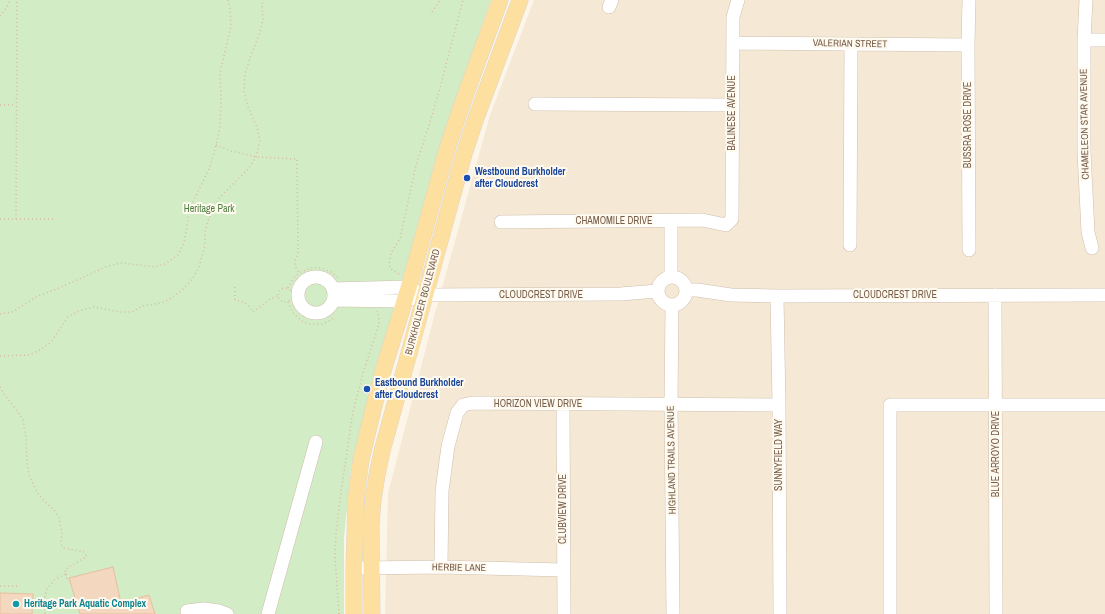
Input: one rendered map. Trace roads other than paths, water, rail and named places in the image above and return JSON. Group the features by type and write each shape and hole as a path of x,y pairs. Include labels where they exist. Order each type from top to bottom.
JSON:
{"main road":[{"name":"BURKHOLDER BOULEVARD","path":"354,614 356,497 361,460 404,288 460,110 500,0"},
{"name":"BURKHOLDER BOULEVARD","path":"372,614 371,524 373,500 382,451 467,147 476,118 520,0"}],"street":[{"name":"BALINESE AVENUE","path":"726,225 732,220 733,17 738,0"},
{"name":"BUSSRA ROSE DRIVE","path":"969,0 969,250"},
{"name":"CHAMELEON STAR AVENUE","path":"1086,0 1084,40 1084,152 1088,232 1092,248"},
{"path":"1084,40 1105,40"},
{"name":"VALERIAN STREET","path":"733,43 968,45"},
{"path":"850,245 851,44"},
{"path":"535,104 733,105"},
{"name":"CHAMOMILE DRIVE","path":"501,222 702,220 726,225"},
{"path":"671,221 671,276"},
{"path":"671,276 678,278 684,283 686,290 686,296 678,304 672,305 662,301 658,296 657,290 661,281 671,276"},
{"name":"CLOUDCREST DRIVE","path":"333,294 404,288 425,295 621,294 657,290"},
{"name":"CLOUDCREST DRIVE","path":"686,290 697,290 730,295 778,296 1105,295"},
{"name":"BLUE ARROYO DRIVE","path":"995,295 996,614"},
{"name":"SUNNYFIELD WAY","path":"778,296 780,614"},
{"name":"HIGHLAND TRAILS AVENUE","path":"672,305 671,404 673,614"},
{"name":"HORIZON VIEW DRIVE","path":"441,567 442,491 448,446 456,413 462,405 472,403 779,404"},
{"name":"CLUBVIEW DRIVE","path":"563,404 564,614"},
{"path":"890,614 890,405 1105,405"},
{"path":"268,614 316,442"},
{"name":"HERBIE LANE","path":"354,568 441,567 564,570"},
{"path":"187,611 204,609 227,614"}],"place":[{"name":"Westbound Burkholder after Cloudcrest","path":"467,178"},
{"name":"Eastbound Burkholder after Cloudcrest","path":"367,389"},
{"name":"Heritage Park Aquatic Complex","path":"16,604"}],"park label":[{"name":"Heritage Park","path":"209,209"}]}
